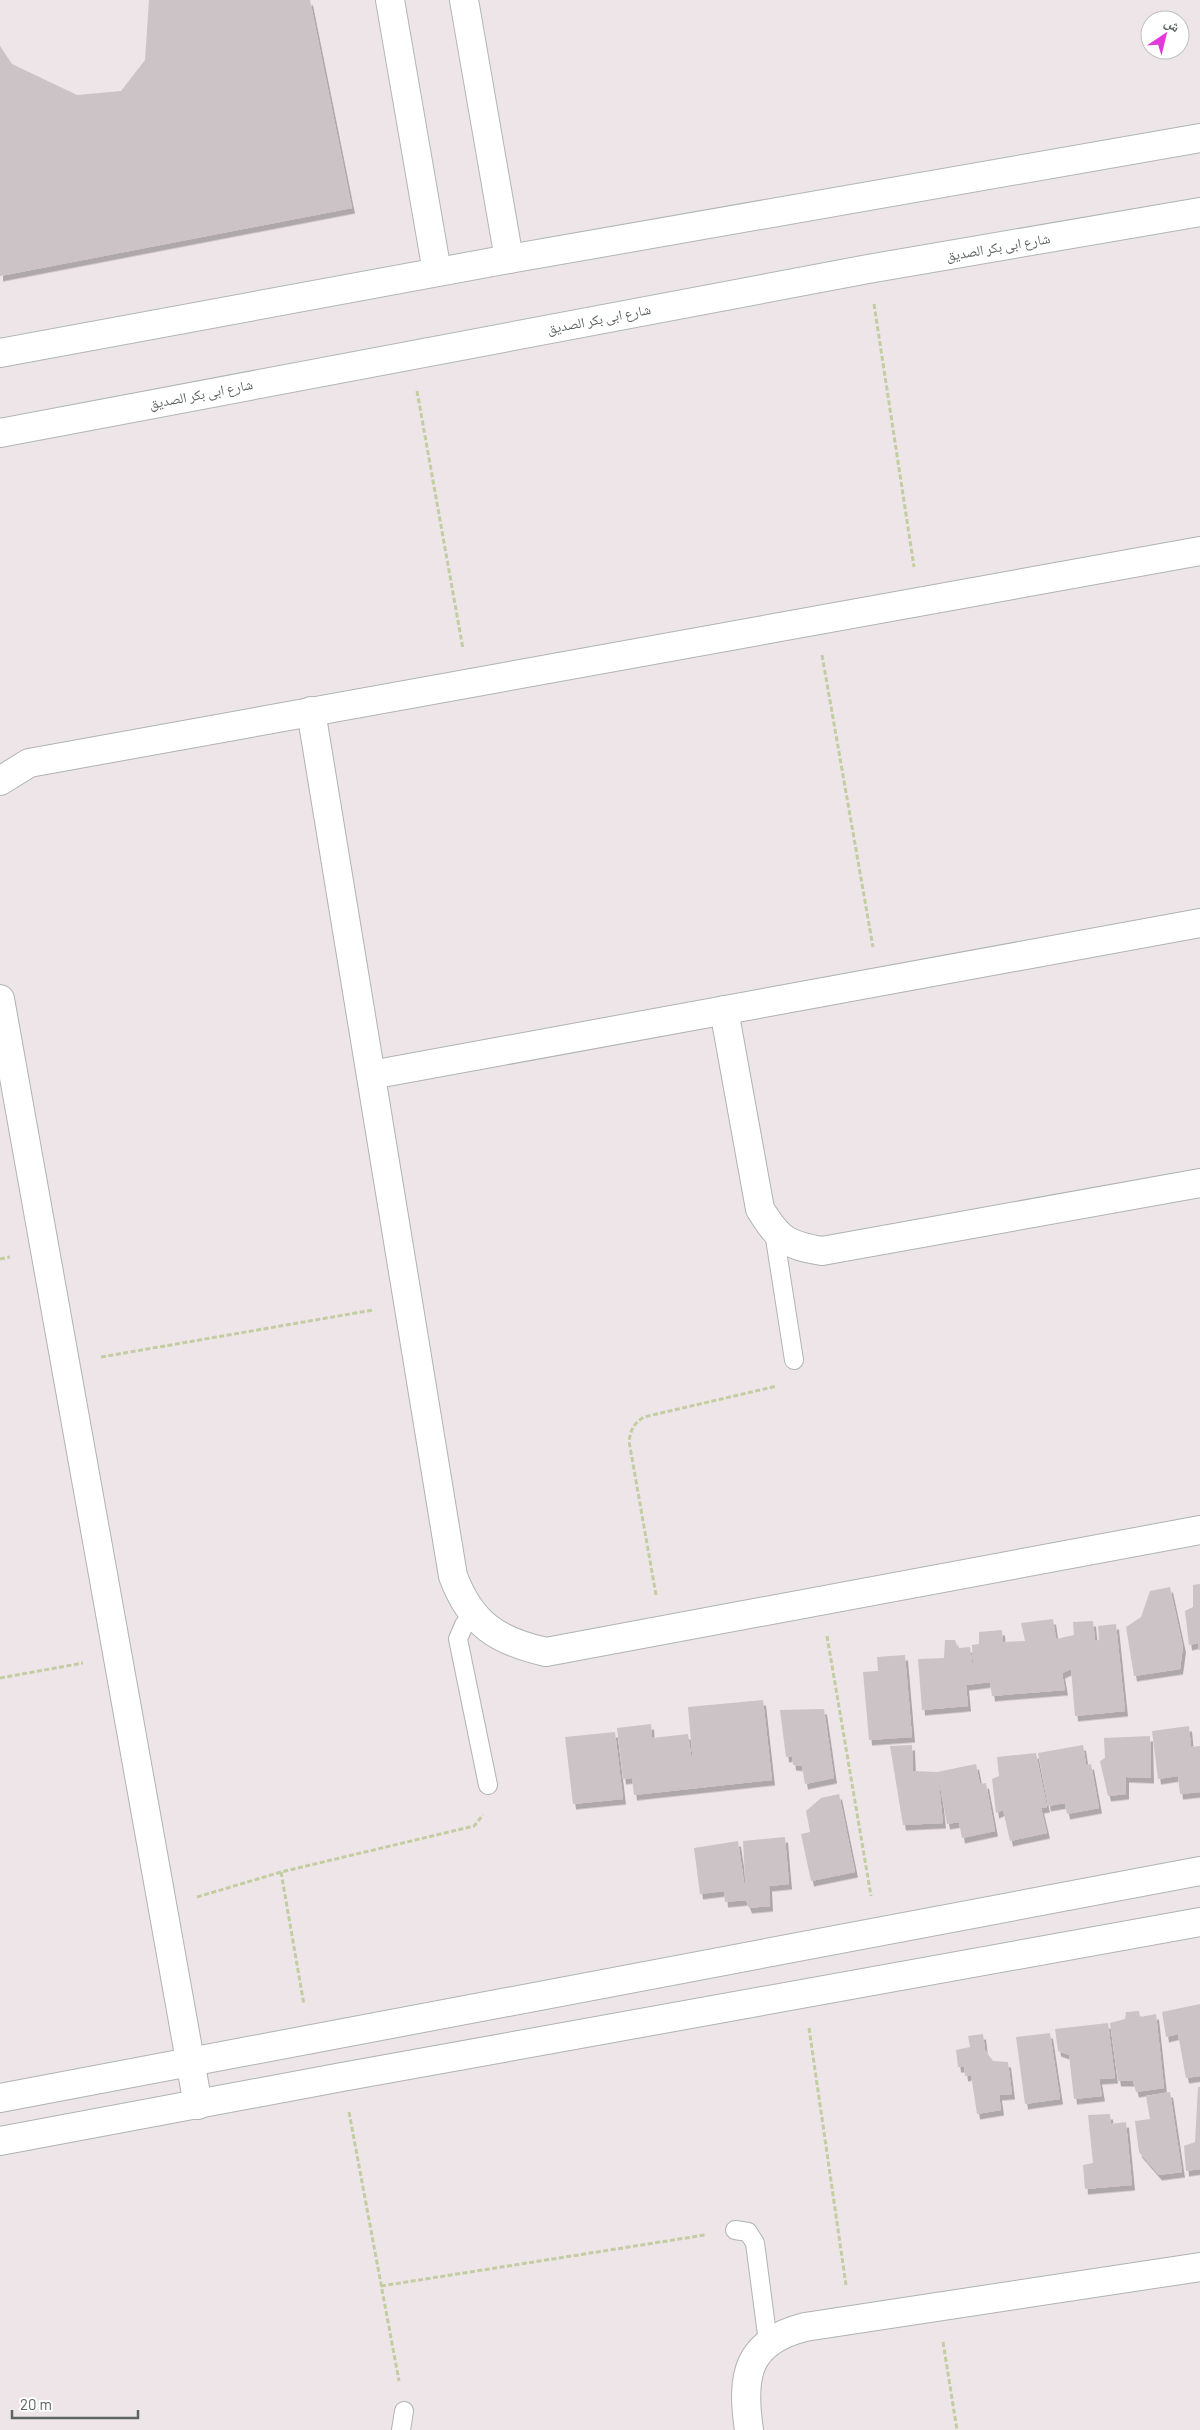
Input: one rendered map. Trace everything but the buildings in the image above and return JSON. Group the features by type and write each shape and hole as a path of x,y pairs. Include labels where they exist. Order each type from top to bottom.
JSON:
{"street":[{"path":"390,0 437,272"},
{"path":"464,0 509,259"},
{"path":"0,353 509,259 1200,138"},
{"name":"شارع ابى بكر الصديق","path":"0,432 868,269 1200,212"},
{"path":"0,782 29,763 1200,551"},
{"path":"311,711 453,1576 461,1596 473,1614 494,1633 518,1646 546,1652 1200,1530"},
{"path":"370,1075 1200,923"},
{"path":"0,999 198,2105"},
{"path":"724,1010 760,1209 774,1232 796,1247 822,1251 1200,1183"},
{"path":"0,2098 1200,1871"},
{"path":"0,2141 342,2077 1200,1922"},
{"path":"749,2430 744,2398 746,2377 755,2358 768,2342 786,2332 851,2320 1200,2267"}],"lane":[{"path":"774,1232 794,1360"},
{"path":"473,1614 464,1625 458,1639 488,1785"},
{"path":"735,2230 748,2232 755,2243 768,2342"},
{"path":"401,2430 404,2411"}],"path":[{"path":"868,269 919,602"},
{"path":"410,354 469,683"},
{"path":"816,620 879,981"},
{"path":"65,1363 408,1304"},
{"path":"662,1630 629,1440 631,1431 636,1422 644,1417 773,1389 784,1383 791,1372 794,1360"},
{"path":"821,1601 878,1933"},
{"path":"0,1678 118,1656"},
{"path":"163,1908 281,1872 474,1826 484,1814 489,1800 488,1785"},
{"path":"281,1872 310,2040"},
{"path":"804,1993 851,2320"},
{"path":"342,2077 404,2411"},
{"path":"381,2286 735,2230"},
{"path":"937,2307 956,2430"}]}
